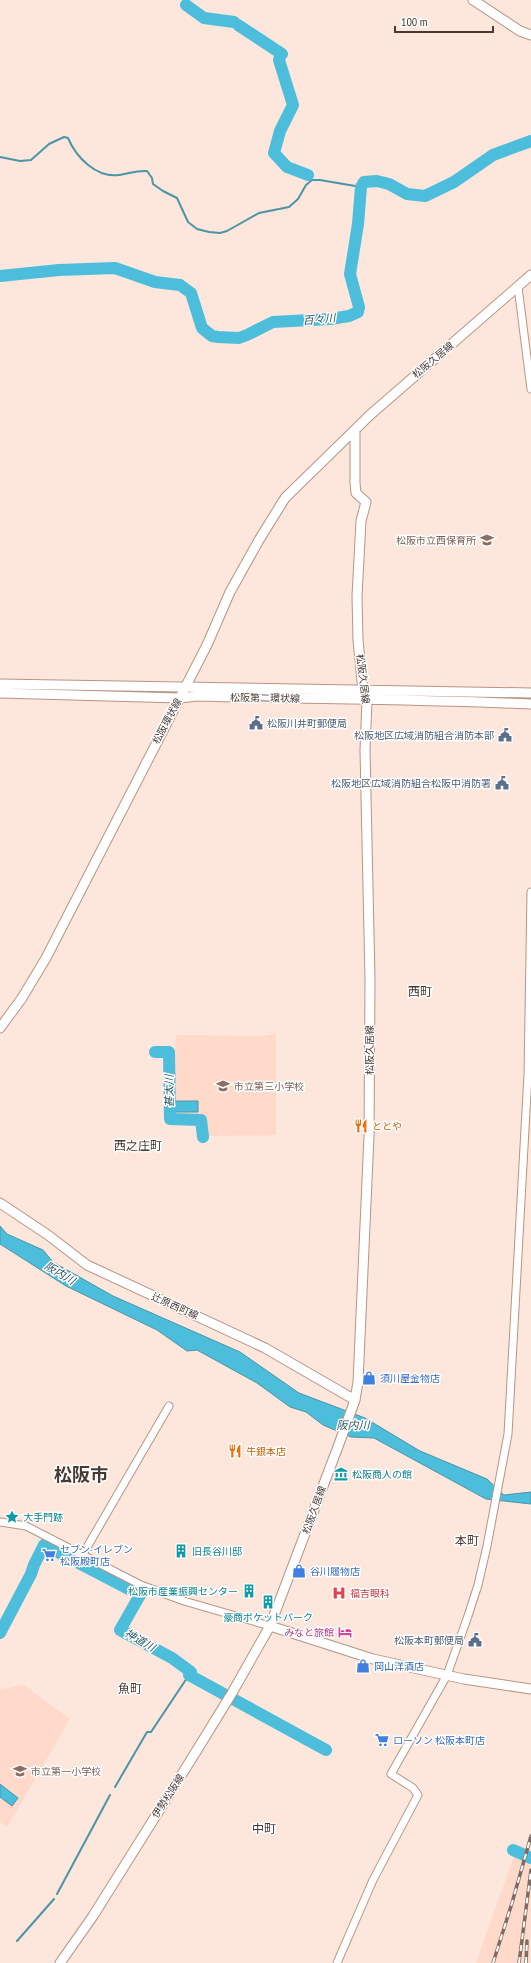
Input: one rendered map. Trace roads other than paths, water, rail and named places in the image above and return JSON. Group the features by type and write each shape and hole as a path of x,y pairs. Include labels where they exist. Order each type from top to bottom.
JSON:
{"main road":[{"path":"472,0 520,31 531,35"},
{"name":"松阪久居線","path":"270,1626 354,1402 358,1382 369,1136 370,937 365,750 367,701 363,691 358,640 357,596 361,516 366,502 356,493 354,473 355,431 408,381 531,275"},
{"name":"松阪環状線","path":"0,1028 22,998 46,958 180,698 230,592 259,540 285,498 355,431"},
{"name":"松阪第二環状線","path":"0,684 531,693"},
{"name":"松阪第二環状線","path":"0,693 180,698 197,696 367,701 462,701 531,704"},
{"name":"辻原西町線","path":"0,1203 48,1235 87,1265 265,1348 354,1402"},
{"path":"270,1626 373,1659 447,1675 531,1689"},
{"name":"伊勢松阪線","path":"60,1963 93,1916 230,1697 270,1626"}],"street":[{"path":"518,287 531,388"},
{"path":"337,1963 373,1880 418,1795 413,1788 390,1774 447,1675 478,1585 494,1507 509,1416 518,1278 528,1075 531,892"},
{"path":"83,1554 170,1406"},
{"path":"0,1522 26,1526 141,1585 184,1601 270,1626"}],"water":[{"path":"174,1101 198,1101 198,1112 174,1112"},
{"name":"阪内川","path":"0,1226 7,1234 43,1250 53,1262 113,1296 240,1352 299,1393 365,1418 420,1451 487,1479 504,1495 531,1492 531,1504 486,1499 374,1438 351,1437 323,1425 306,1412 290,1407 257,1383 197,1350 187,1351 157,1330 66,1286 0,1244"},
{"path":"0,1784 18,1798 12,1806 0,1797"}],"waterway":[{"path":"186,5 204,18 234,22"},
{"path":"238,25 282,54"},
{"path":"280,57 279,60 293,105 280,131 274,153 287,167 308,175"},
{"path":"0,157 20,161 31,160 49,144 64,137 68,138 82,159 95,170 102,173 119,175 147,171 152,178 153,184 177,198 188,222 197,229 220,233 227,231 259,213 289,207 298,199 306,185 312,180 361,187"},
{"name":"百々川","path":"0,276 59,270 115,268 155,282 180,285 191,293 202,328 212,336 218,337 239,338 273,322 330,319 349,316 358,312 359,307 350,274 358,224 361,187 364,182 377,181 389,184 407,194 425,196 454,182 493,155 531,141"},
{"name":"甚太川","path":"155,1052 169,1052 170,1119 201,1120 203,1137"},
{"name":"神道川","path":"0,1633 31,1574 44,1545 140,1595 120,1630 172,1658 191,1672 189,1675 326,1750"},
{"path":"115,1787 147,1732 151,1732 189,1675"},
{"path":"57,1894 110,1795"},
{"name":"神道川","path":"513,1850 531,1858"},
{"path":"17,1941 54,1899"}],"railway":[{"path":"493,1963 531,1836"},
{"path":"519,1963 531,1870"},
{"path":"526,1963 527,1941"}],"place":[{"name":"松阪市立西保育所","path":"487,540"},
{"name":"松阪川井町郵便局","path":"256,723"},
{"name":"松阪地区広域消防組合消防本部","path":"505,735"},
{"name":"松阪地区広域消防組合松阪中消防署","path":"502,783"},
{"name":"市立第三小学校","path":"223,1086"},
{"name":"ととや","path":"361,1126"},
{"name":"須川屋金物店","path":"369,1378"},
{"name":"牛銀本店","path":"235,1451"},
{"name":"松阪商人の館","path":"341,1474"},
{"name":"大手門跡","path":"12,1517"},
{"name":"旧長谷川邸","path":"181,1551"},
{"name":"セブン-イレブン 松阪殿町店","path":"49,1555"},
{"name":"谷川履物店","path":"299,1571"},
{"name":"松阪市産業振興センター","path":"249,1591"},
{"name":"福吉眼科","path":"339,1593"},
{"name":"豪商ポケットパーク","path":"268,1602"},
{"name":"みなと旅館","path":"345,1632"},
{"name":"松阪本町郵便局","path":"475,1640"},
{"name":"岡山洋酒店","path":"363,1666"},
{"name":"ローソン 松阪本町店","path":"382,1740"},
{"name":"市立第一小学校","path":"20,1771"}],"district":[{"name":"西町","path":"420,991"},
{"name":"西之庄町","path":"138,1145"},
{"name":"松阪市","path":"81,1474"},
{"name":"本町","path":"467,1540"},
{"name":"魚町","path":"130,1688"},
{"name":"中町","path":"264,1828"}]}
